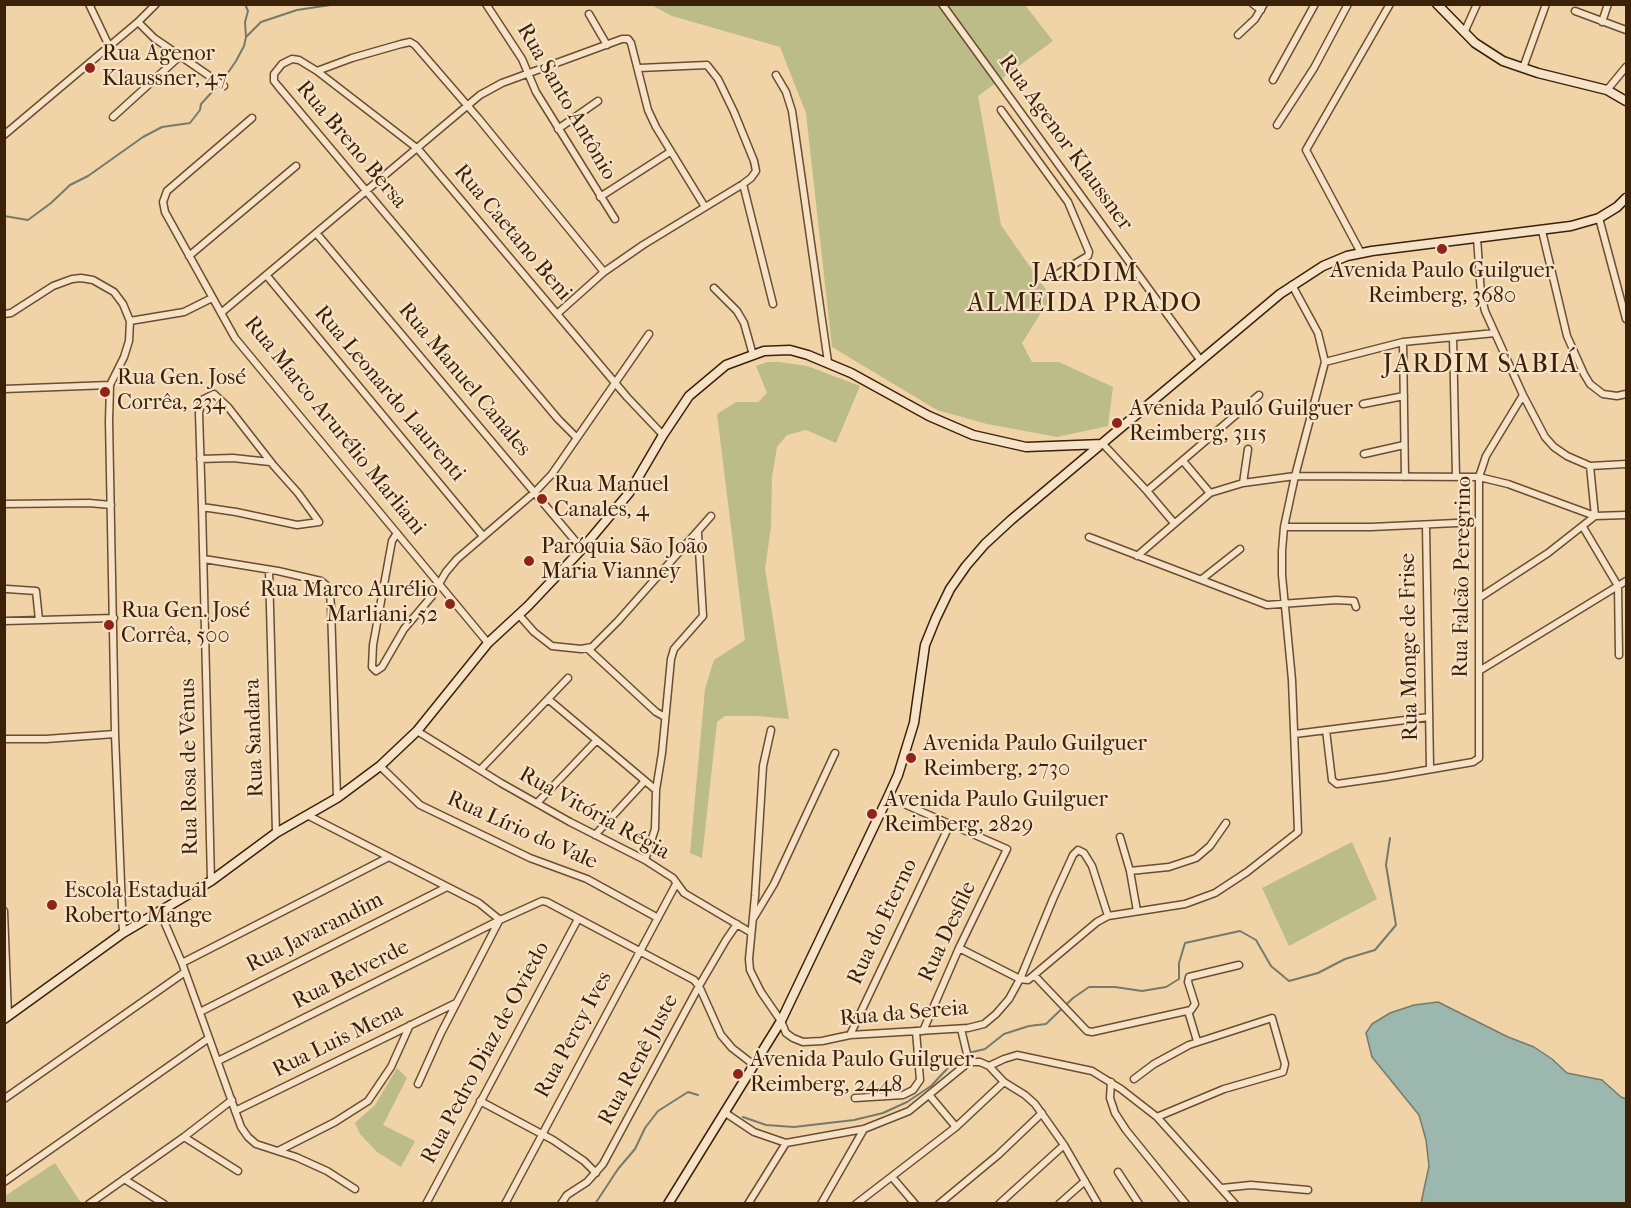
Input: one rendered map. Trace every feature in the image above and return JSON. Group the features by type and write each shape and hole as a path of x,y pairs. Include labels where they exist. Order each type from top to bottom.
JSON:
{"main road":[{"path":"1437,4 1464,33 1503,61 1538,74 1607,90 1626,101"},
{"path":"668,1203 781,1020 898,775 914,723 926,645 936,618 950,589 985,544 1292,285 1323,266 1361,253 1571,226 1599,218 1617,207 1626,198"},
{"path":"6,1017 123,933 211,881 276,833 337,798 380,766 417,731 488,643 519,615 582,549 629,494 663,435 689,396 726,365 764,351 790,350 828,362 929,416 973,435 1026,447 1103,444"}],"street":[{"path":"90,4 109,46"},
{"path":"4,135 138,22 156,4"},
{"name":"Rua Santo Antônio","path":"486,4 522,59 527,74 558,129 615,219"},
{"name":"Rua Agenor Klaussner","path":"942,4 1201,361"},
{"path":"1238,35 1256,19 1262,7 1253,4"},
{"path":"1273,80 1315,4"},
{"path":"1277,125 1314,68 1348,4"},
{"path":"1361,253 1306,150 1390,4"},
{"path":"1464,33 1477,4"},
{"path":"1523,68 1546,4"},
{"path":"1602,22 1608,4"},
{"path":"1575,11 1626,30"},
{"path":"588,14 607,45"},
{"path":"138,22 147,32 224,86"},
{"path":"221,314 467,106 493,87 627,39 631,43 639,68 648,110 670,152 705,207"},
{"name":"Rua Breno Bersa","path":"576,437 558,419 278,86 273,77 278,69 292,59 299,60 317,71 352,58 410,42 467,106 604,272"},
{"path":"113,117 180,56"},
{"path":"557,314 604,272 756,174 756,167 734,111 718,79 710,69 704,64 639,68"},
{"path":"1607,90 1626,67"},
{"name":"Rua Caetano Beni","path":"317,71 418,149 663,435"},
{"path":"776,75 786,92 792,111 828,362"},
{"path":"558,129 598,101"},
{"path":"1001,110 1067,201 1089,252 1088,256 1054,276"},
{"name":"Rua Marco Arurélio Marliani","path":"252,118 167,191 163,202 165,212 221,314 244,349 488,643"},
{"path":"600,197 670,152"},
{"path":"189,256 296,166"},
{"path":"743,184 772,304"},
{"path":"1067,201 1080,192"},
{"path":"1599,218 1626,319"},
{"path":"1542,231 1567,336 1584,374 1590,384 1603,394 1617,396 1626,394"},
{"name":"Rua Manuel Canales","path":"317,234 582,549"},
{"path":"1477,238 1481,294 1485,311 1523,395 1545,437 1567,456 1590,466 1626,464"},
{"name":"Rua Leonardo Laurenti","path":"267,276 483,536"},
{"path":"4,314 11,313 53,286 81,278 93,280 114,292 123,304 130,321 129,341 110,385 115,734 123,933"},
{"path":"959,948 1020,979 1028,980 1087,929 1108,916 1185,904 1215,893 1247,872 1298,832 1295,734 1282,575 1284,527 1324,362 1318,333 1292,285"},
{"path":"714,288 737,311 744,324 753,355"},
{"path":"130,321 184,312 212,297"},
{"path":"1324,362 1403,342 1495,333"},
{"path":"397,532 389,552 373,645 374,670 382,667 404,629 432,596 457,559 535,492 552,474 649,334"},
{"path":"1453,337 1456,477"},
{"path":"1403,342 1405,477"},
{"path":"4,389 110,385"},
{"name":"Rua Rosa de Vênus","path":"202,507 297,525 319,522 228,407 214,394 205,397 200,405 200,459 211,881"},
{"path":"1147,491 1259,395"},
{"name":"Rua Falcão Peregrino","path":"1430,768 1473,762 1479,756 1479,477 1486,456 1523,395"},
{"path":"1363,404 1404,396"},
{"path":"1103,444 1174,523"},
{"path":"1364,454 1404,445"},
{"path":"1243,483 1248,449"},
{"path":"200,459 233,458 270,462"},
{"path":"1183,461 1210,493"},
{"path":"1590,466 1595,516"},
{"path":"1137,556 1210,493 1243,483 1295,476 1479,477 1508,484 1595,516 1626,516"},
{"path":"4,504 111,505"},
{"path":"519,615 534,632 552,646 565,649 587,648 596,644 711,516"},
{"path":"1479,598 1548,553 1595,516"},
{"path":"1284,527 1478,522"},
{"name":"Rua Monge de Frise","path":"1426,525 1430,768"},
{"path":"1582,527 1618,586 1619,655"},
{"path":"645,860 655,829 656,790 671,659 674,650 703,616 698,533"},
{"path":"1089,537 1267,604 1351,600 1354,601 1356,607"},
{"path":"1202,579 1240,549"},
{"path":"204,559 269,570 321,581 327,585 330,593 337,798"},
{"name":"Rua Sandara","path":"269,570 276,833"},
{"path":"1479,671 1626,581"},
{"path":"7,589 37,592 39,620"},
{"path":"4,621 114,618"},
{"path":"587,648 656,712 665,717"},
{"path":"480,770 568,678"},
{"path":"548,699 656,790"},
{"path":"1295,734 1429,717"},
{"path":"752,921 763,766 771,730"},
{"path":"1326,730 1334,783 1386,777 1430,768"},
{"name":"Rua Vitória Régia","path":"417,731 537,803 645,860 669,875 684,893 750,932"},
{"path":"4,739 46,739 115,734"},
{"path":"537,803 596,741"},
{"path":"752,921 774,884 835,753"},
{"name":"Rua Lírio do Vale","path":"380,766 420,805 530,858 587,879 658,918"},
{"path":"595,835 644,782"},
{"path":"888,797 950,824"},
{"path":"307,815 479,903 500,920 456,1003 418,1084"},
{"path":"1130,871 1169,867 1196,858 1210,846 1226,823"},
{"name":"Rua Desfile","path":"920,1031 1007,849 950,824"},
{"name":"Rua do Eterno","path":"850,1035 950,824"},
{"path":"1120,837 1130,871 1137,911"},
{"name":"Rua da Sereia","path":"752,921 748,950 750,970 761,992 781,1020 786,1033 803,1042 822,1041 850,1035 961,1029 976,1027 990,1020 1010,999 1073,855 1079,850 1084,853 1092,866 1108,916"},
{"path":"182,963 389,857"},
{"name":"Rua Percy Ives","path":"505,1203 676,884"},
{"name":"Rua Javarandim","path":"200,1012 447,887"},
{"name":"Rua Belverde","path":"218,1061 542,901 578,919"},
{"path":"4,911 6,1017"},
{"path":"160,912 182,963 241,1127 248,1137 256,1144 327,1171 355,1189"},
{"path":"578,919 694,980 699,986 721,1035 732,1048 754,1065"},
{"name":"Rua Pedro Diaz de Oviedo","path":"426,1203 578,919"},
{"name":"Rua Renê Juste","path":"561,1203 567,1195 596,1173 612,1150 699,986 738,924"},
{"path":"1034,975 1087,1031 1092,1032 1188,1011 1194,1008 1195,1004 1188,982 1189,977 1239,965"},
{"path":"4,1099 185,972"},
{"name":"Rua Luis Mena","path":"236,1111 456,1003"},
{"path":"1188,1011 1197,1041"},
{"path":"1134,1079 1154,1064 1197,1041 1272,1018 1285,1064 1284,1071 1224,1089 1157,1117"},
{"path":"278,1151 335,1122 368,1101 391,1067 410,1026"},
{"path":"961,1029 969,1062"},
{"path":"855,1098 903,1095 913,1090 920,1080 920,1031"},
{"path":"4,1182 209,1038"},
{"path":"989,1066 1012,1056 1024,1056 1082,1067 1111,1082 1157,1117 1235,1203"},
{"path":"724,1112 754,1132 786,1143 864,1129 909,1111 969,1062 980,1062 989,1066 1004,1082 1025,1095 1042,1113 1098,1203"},
{"path":"856,1203 956,1127 1004,1082"},
{"path":"1111,1082 1110,1098 1114,1113 1186,1203"},
{"path":"930,1096 956,1127"},
{"path":"89,1203 184,1137 232,1100"},
{"path":"480,1101 542,1134 575,1155 596,1173"},
{"path":"939,1203 998,1155 1042,1113"},
{"path":"821,1203 864,1129"},
{"path":"184,1137 238,1171"},
{"path":"748,1203 786,1143"},
{"path":"999,1203 1064,1145"},
{"path":"1118,1172 1139,1203"},
{"path":"892,1177 915,1203"},
{"path":"124,1179 164,1203"},
{"path":"1059,1203 1085,1181"},
{"path":"1222,1188 1245,1185 1308,1190"}],"green space":[{"path":"651,5 1025,5 1053,41 978,96 1001,225 1051,297 1022,343 1032,362 1059,362 1113,387 1108,426 1057,437 987,424 937,410 832,347 806,113 780,47 672,16"},
{"path":"767,362 807,366 860,386 836,443 806,430 787,435 777,447 772,477 771,527 765,569 789,719 725,716 717,722 702,858 690,853 705,689 714,660 745,640 717,414 736,402 758,402 767,393 756,366"},
{"path":"1352,842 1377,899 1289,946 1262,888"},
{"path":"397,1068 407,1078 383,1125 415,1141 401,1167 377,1152 360,1134 355,1123 375,1105"},
{"path":"55,1163 81,1203 5,1203 5,1196"}],"water":[{"path":"1438,1002 1508,1037 1534,1047 1567,1073 1602,1080 1626,1099 1626,1203 1421,1203 1429,1166 1426,1140 1419,1115 1372,1057 1366,1033 1372,1024 1390,1013 1414,1005"}],"waterway":[{"path":"245,4 248,11 245,22 246,37"},
{"path":"4,216 28,220 70,185 88,176 143,137 162,127 190,123 200,110 201,104 223,80 236,61 246,37 261,22 297,10 337,4"},
{"path":"743,1117 766,1125 794,1127 854,1120 883,1113 907,1102 931,1086 960,1055 985,1049 1004,1034 1029,1026 1046,1024 1073,998 1089,987 1115,987 1142,991 1166,987 1179,979 1179,963 1185,943 1240,931 1256,940 1271,966 1289,981 1318,973 1345,959 1375,950 1396,925 1386,865 1390,838"},
{"path":"595,1204 618,1169 635,1149 645,1128 658,1111 688,1092 698,1095"}],"place":[{"name":"Rua Agenor Klaussner, 47","path":"90,68"},
{"name":"Avenida Paulo Guilguer Reimberg, 3680","path":"1442,249"},
{"name":"Rua Gen. José Corrêa, 234","path":"105,392"},
{"name":"Avenida Paulo Guilguer Reimberg, 3115","path":"1117,423"},
{"name":"Rua Manuel Canales, 4","path":"542,499"},
{"name":"Paróquia São João Maria Vianney","path":"529,561"},
{"name":"Rua Marco Aurélio Marliani, 52","path":"450,604"},
{"name":"Rua Gen. José Corrêa, 500","path":"109,625"},
{"name":"Avenida Paulo Guilguer Reimberg, 2730","path":"911,758"},
{"name":"Avenida Paulo Guilguer Reimberg, 2829","path":"872,814"},
{"name":"Escola Estadual Roberto Mange","path":"52,905"},
{"name":"Avenida Paulo Guilguer Reimberg, 2448","path":"738,1074"}],"district":[{"name":"JARDIM ALMEIDA PRADO","path":"1085,290"},
{"name":"JARDIM SABIÁ","path":"1481,366"}]}
